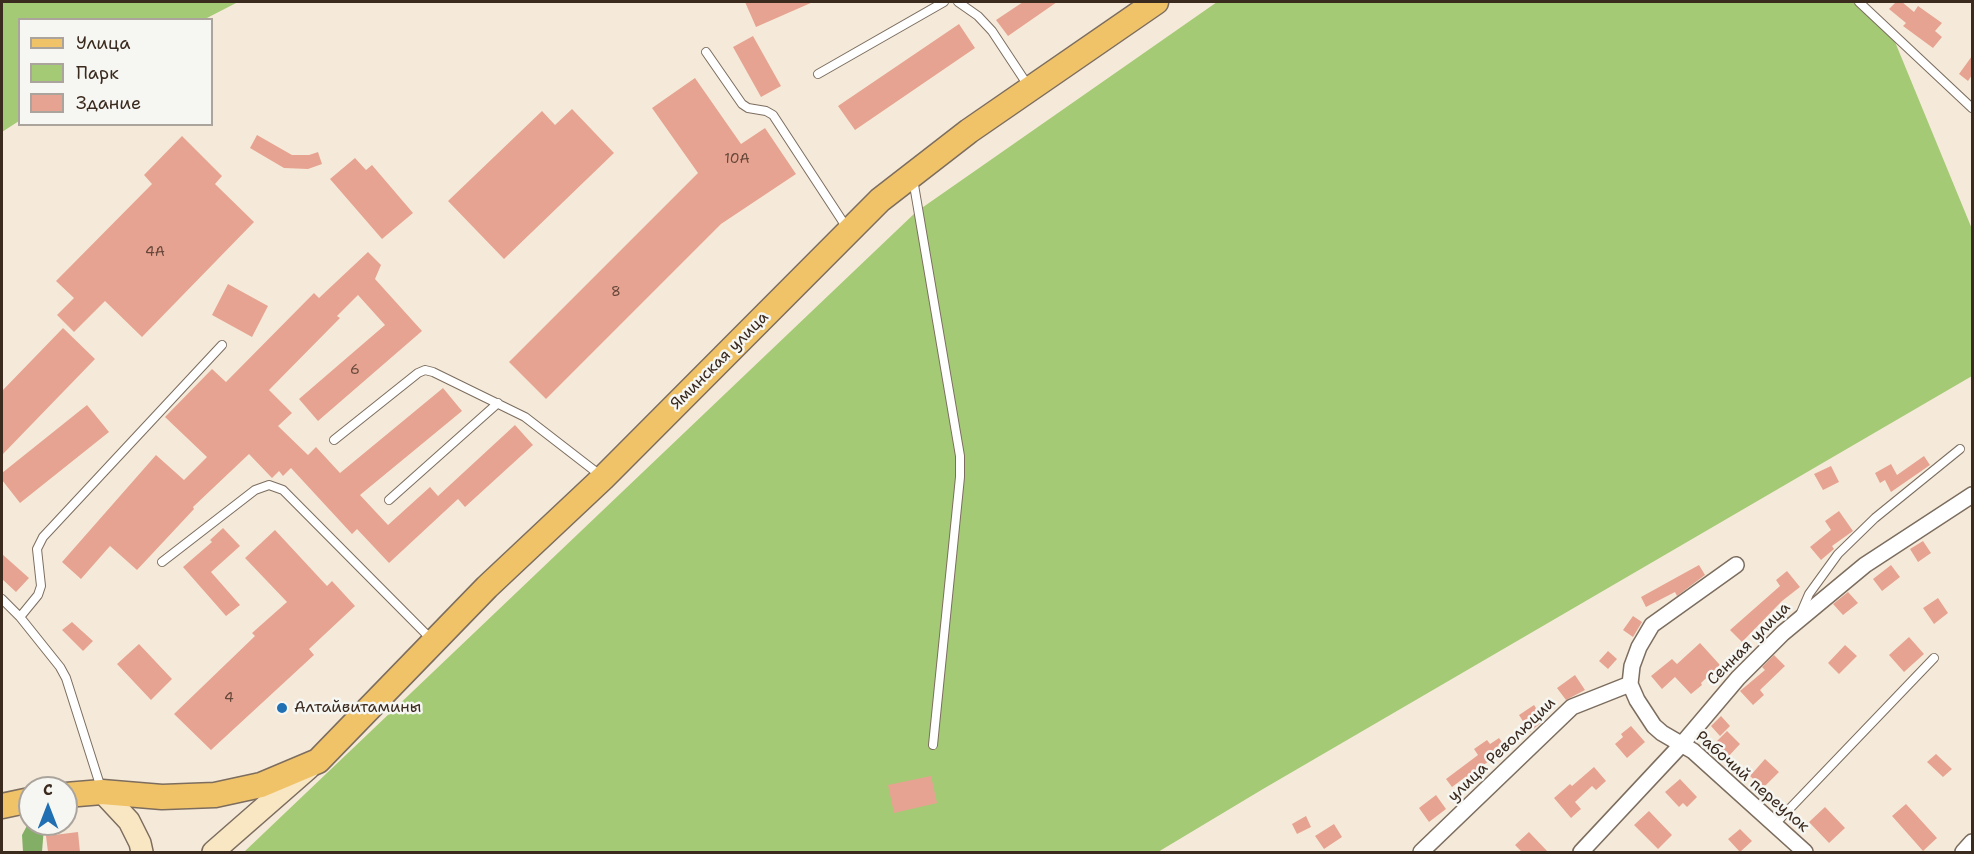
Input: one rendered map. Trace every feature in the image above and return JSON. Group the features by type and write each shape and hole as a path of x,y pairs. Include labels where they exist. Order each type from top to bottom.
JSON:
{"main road":[{"name":"Яминская улица","path":"318,761 487,587 603,478 880,200 969,131 1156,2"},
{"path":"78,794 102,792 162,797 215,795 261,785 318,761"},
{"path":"213,852 318,761"},
{"path":"102,792 129,821 142,852"},
{"path":"2,806 18,803"}],"street":[{"name":"Сенная улица","path":"1581,852 1682,744 1738,678 1798,620 1864,565 1972,495"},
{"path":"1630,684 1632,666 1639,646 1652,625 1736,566"},
{"name":"Рабочий переулок","path":"1630,684 1637,700 1654,726 1693,751 1805,852"},
{"name":"улица Революции","path":"1421,852 1572,707 1630,684"},
{"path":"1963,852 1972,842"}],"lane":[{"path":"818,74 944,2"},
{"path":"958,2 978,16 992,31 1029,88"},
{"path":"1859,2 1972,108"},
{"path":"706,52 742,104 773,115 849,231"},
{"path":"913,176 960,456 959,489 933,745"},
{"path":"20,617 38,595 41,586 37,549 43,537 222,345"},
{"path":"334,440 418,373 425,370 498,403 539,426 603,478"},
{"path":"390,500 498,403"},
{"path":"1798,620 1809,594 1838,554 1875,518 1960,449"},
{"path":"162,562 255,490 269,485 283,490 434,642"},
{"path":"2,599 20,617 60,667 66,678 102,792"},
{"path":"1775,824 1934,658"}],"green space":[{"path":"2,2 238,2 207,18 18,18 18,122 2,132"},
{"path":"1217,2 1854,2 1893,37 1972,229 1972,376 1158,852 244,852 916,212"},
{"path":"22,836 43,836 42,852 23,852"}],"building":[{"path":"745,2 813,2 756,27"},
{"path":"1023,2 1057,2 1008,36 996,20"},
{"path":"1896,2 1902,2 1914,12 1918,6 1942,23 1935,31 1942,37 1933,48 1903,26 1906,23 1889,9"},
{"path":"959,24 975,48 855,130 838,106"},
{"path":"753,36 781,86 761,97 733,47"},
{"path":"1972,56 1972,75 1968,81 1959,74"},
{"path":"695,78 741,144 765,128 796,174 721,224 546,399 509,362 698,173 652,108"},
{"path":"572,109 614,153 504,259 448,201 542,111 555,125"},
{"path":"257,135 292,155 309,155 318,152 322,164 308,169 284,168 250,148"},
{"path":"182,136 222,176 215,184 254,222 142,337 105,301 74,332 57,315 74,298 56,281 152,184 144,175"},
{"path":"355,158 366,170 372,165 413,213 382,239 330,179"},
{"path":"368,252 381,265 375,279 422,331 318,421 299,399 385,325 358,295 337,316 340,318 269,390 292,413 278,426 308,455 316,447 340,473 443,388 462,411 360,495 388,525 430,487 438,496 515,425 533,445 465,507 458,499 389,563 357,529 352,534 291,468 283,476 279,471 272,478 249,454 193,507 194,509 137,570 110,546 81,579 62,562 156,455 184,480 207,457 165,417 212,369 226,382 314,293 319,298"},
{"path":"228,284 268,306 252,337 212,315"},
{"path":"63,328 95,359 2,455 2,391"},
{"path":"87,405 109,432 20,503 2,480 2,473"},
{"path":"1924,456 1930,465 1891,492 1885,480 1880,483 1875,473 1891,464 1897,475"},
{"path":"1831,466 1839,482 1823,490 1814,474"},
{"path":"1839,511 1853,531 1832,546 1834,549 1821,560 1810,547 1831,530 1825,521"},
{"path":"223,528 240,546 211,572 240,605 226,616 183,567 212,542 210,540"},
{"path":"275,530 327,586 332,581 355,606 309,649 314,655 211,750 174,714 255,636 252,633 287,602 245,558"},
{"path":"1923,541 1931,553 1918,562 1910,549"},
{"path":"2,554 29,578 16,592 2,579"},
{"path":"1699,565 1705,575 1677,596 1675,592 1646,607 1641,597"},
{"path":"1891,565 1900,577 1882,591 1873,579"},
{"path":"1787,571 1800,587 1782,601 1742,642 1730,630 1780,586 1776,580"},
{"path":"1848,592 1858,603 1843,615 1833,604"},
{"path":"1938,598 1948,613 1934,624 1923,608"},
{"path":"1633,616 1642,622 1633,637 1623,630"},
{"path":"72,622 93,641 83,651 62,630"},
{"path":"1909,637 1924,654 1904,672 1889,655"},
{"path":"1700,643 1720,665 1691,694 1675,677 1662,689 1651,676 1672,659 1677,664"},
{"path":"139,644 172,679 151,700 117,664"},
{"path":"1845,645 1857,656 1839,674 1828,663"},
{"path":"1608,651 1617,659 1608,669 1599,661"},
{"path":"1774,655 1785,666 1760,690 1764,695 1753,705 1740,691 1765,670 1762,667"},
{"path":"1575,675 1585,690 1566,700 1557,688"},
{"path":"1534,705 1544,720 1530,732 1519,715"},
{"path":"1721,716 1730,726 1720,736 1711,726"},
{"path":"1631,726 1645,742 1627,758 1615,744 1623,737 1621,734"},
{"path":"1727,731 1740,744 1726,759 1712,746"},
{"path":"1499,738 1507,749 1476,770 1481,777 1470,786 1464,778 1452,787 1446,779 1478,755 1474,749 1487,740 1490,744"},
{"path":"1936,754 1952,769 1943,777 1927,762"},
{"path":"1765,759 1779,772 1763,788 1750,776"},
{"path":"1594,767 1606,781 1596,790 1592,786 1575,802 1581,809 1571,818 1554,798"},
{"path":"931,776 937,803 894,813 888,785"},
{"path":"1680,779 1697,797 1687,807 1683,803 1679,807 1665,792"},
{"path":"1436,795 1446,809 1429,822 1419,808"},
{"path":"1906,804 1937,838 1923,851 1892,816"},
{"path":"1825,807 1845,828 1829,843 1809,822"},
{"path":"1649,811 1672,835 1658,849 1634,825"},
{"path":"1306,816 1311,827 1297,834 1292,824"},
{"path":"1334,824 1342,837 1324,849 1315,836"},
{"path":"1740,829 1752,841 1740,852 1728,839"},
{"path":"78,832 80,852 48,852 46,836 78,836"},
{"path":"1529,832 1548,852 1522,852 1515,845"}],"place":[{"name":"Алтайвитамины","path":"282,708"}]}
